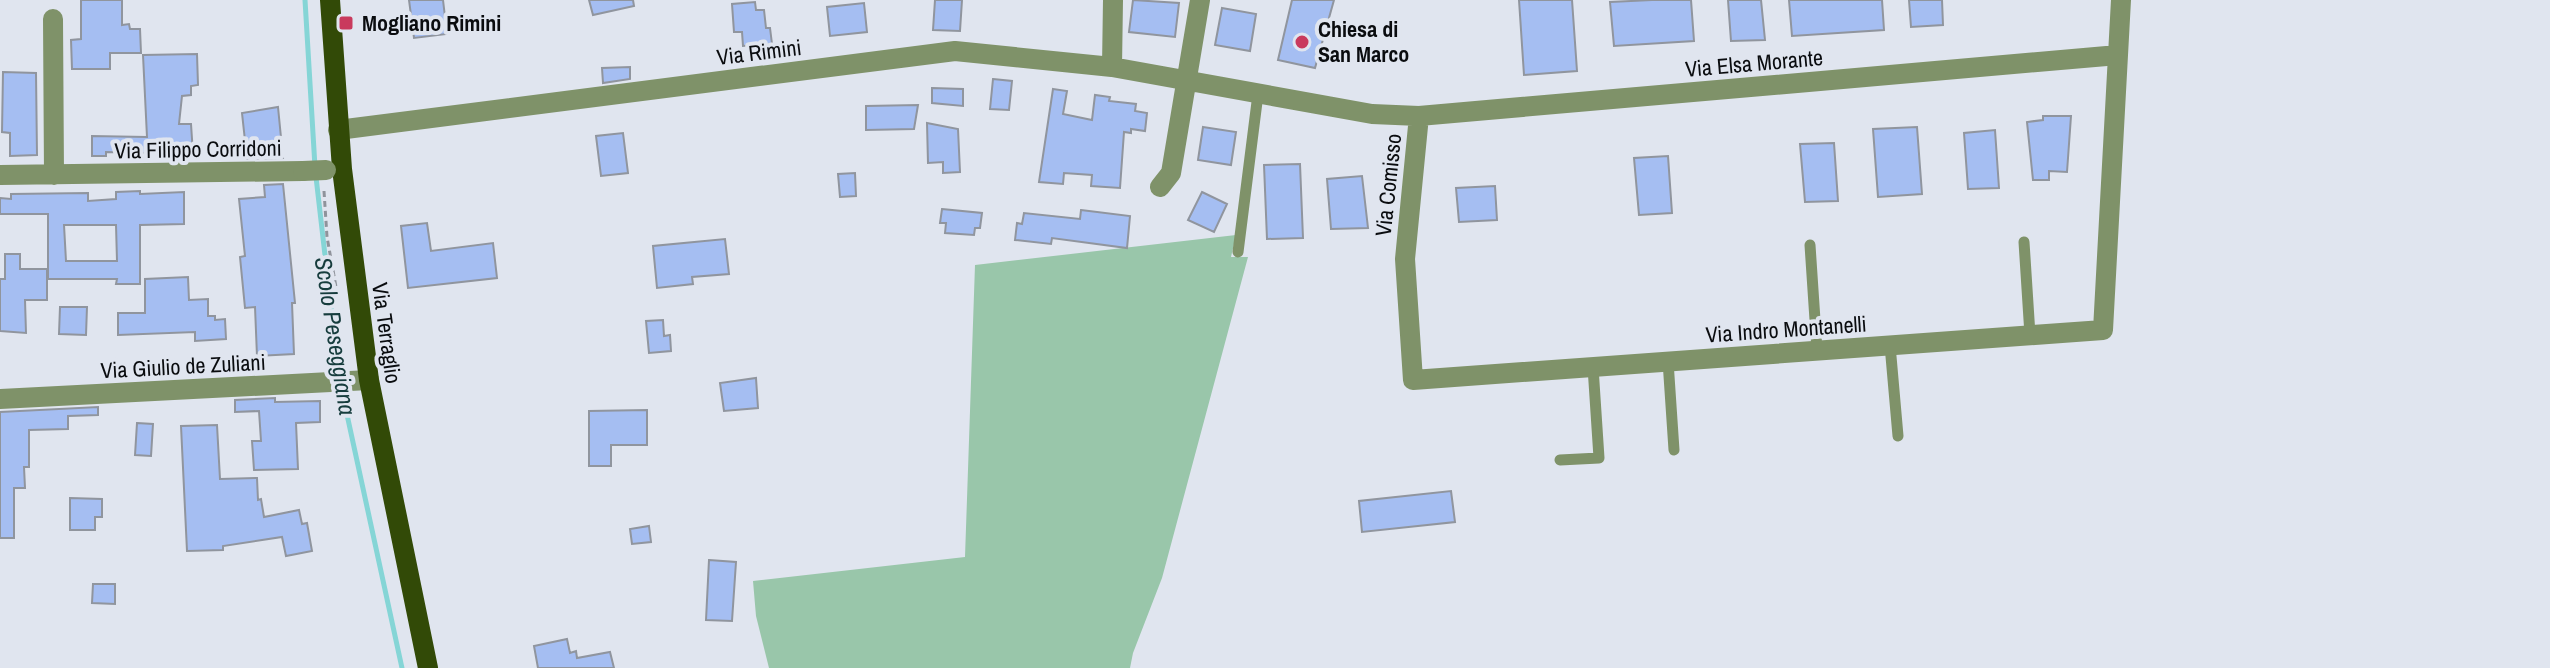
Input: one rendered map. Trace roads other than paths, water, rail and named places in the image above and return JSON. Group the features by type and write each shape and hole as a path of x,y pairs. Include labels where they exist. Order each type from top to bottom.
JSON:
{"main road":[{"name":"Via Terraglio","path":"330,0 338,130 334,170 361,381 428,668"}],"street":[{"path":"1112,67 1113,0"},
{"path":"1160,187 1171,173 1200,0"},
{"path":"2118,55 2121,0"},
{"path":"53,19 54,175"},
{"name":"Via Rimini","path":"338,130 955,51 1112,67 1393,116"},
{"name":"Via Elsa Morante","path":"1393,116 2118,55"},
{"name":"Via Indro Montanelli","path":"1405,259 1413,380 2103,330 2118,55"},
{"name":"Via Comisso","path":"1405,259 1419,116"},
{"name":"Via Filippo Corridoni","path":"0,175 334,170"},
{"name":"Via Giulio de Zuliani","path":"0,399 361,381"}],"lane":[{"path":"1238,252 1258,94"},
{"path":"2024,242 2030,335"},
{"path":"1810,245 1817,350"},
{"path":"1890,345 1898,436"},
{"path":"1668,361 1674,450"},
{"path":"1560,460 1599,458 1593,367"}],"waterway":[{"name":"Scolo Peseggiana","path":"305,0 315,167"},
{"name":"Scolo Peseggiana","path":"316,177 339,377"},
{"name":"Scolo Peseggiana","path":"341,387 402,668"}],"place":[{"name":"Mogliano Rimini","path":"346,23"},
{"name":"Chiesa di San Marco","path":"1302,42"}]}
